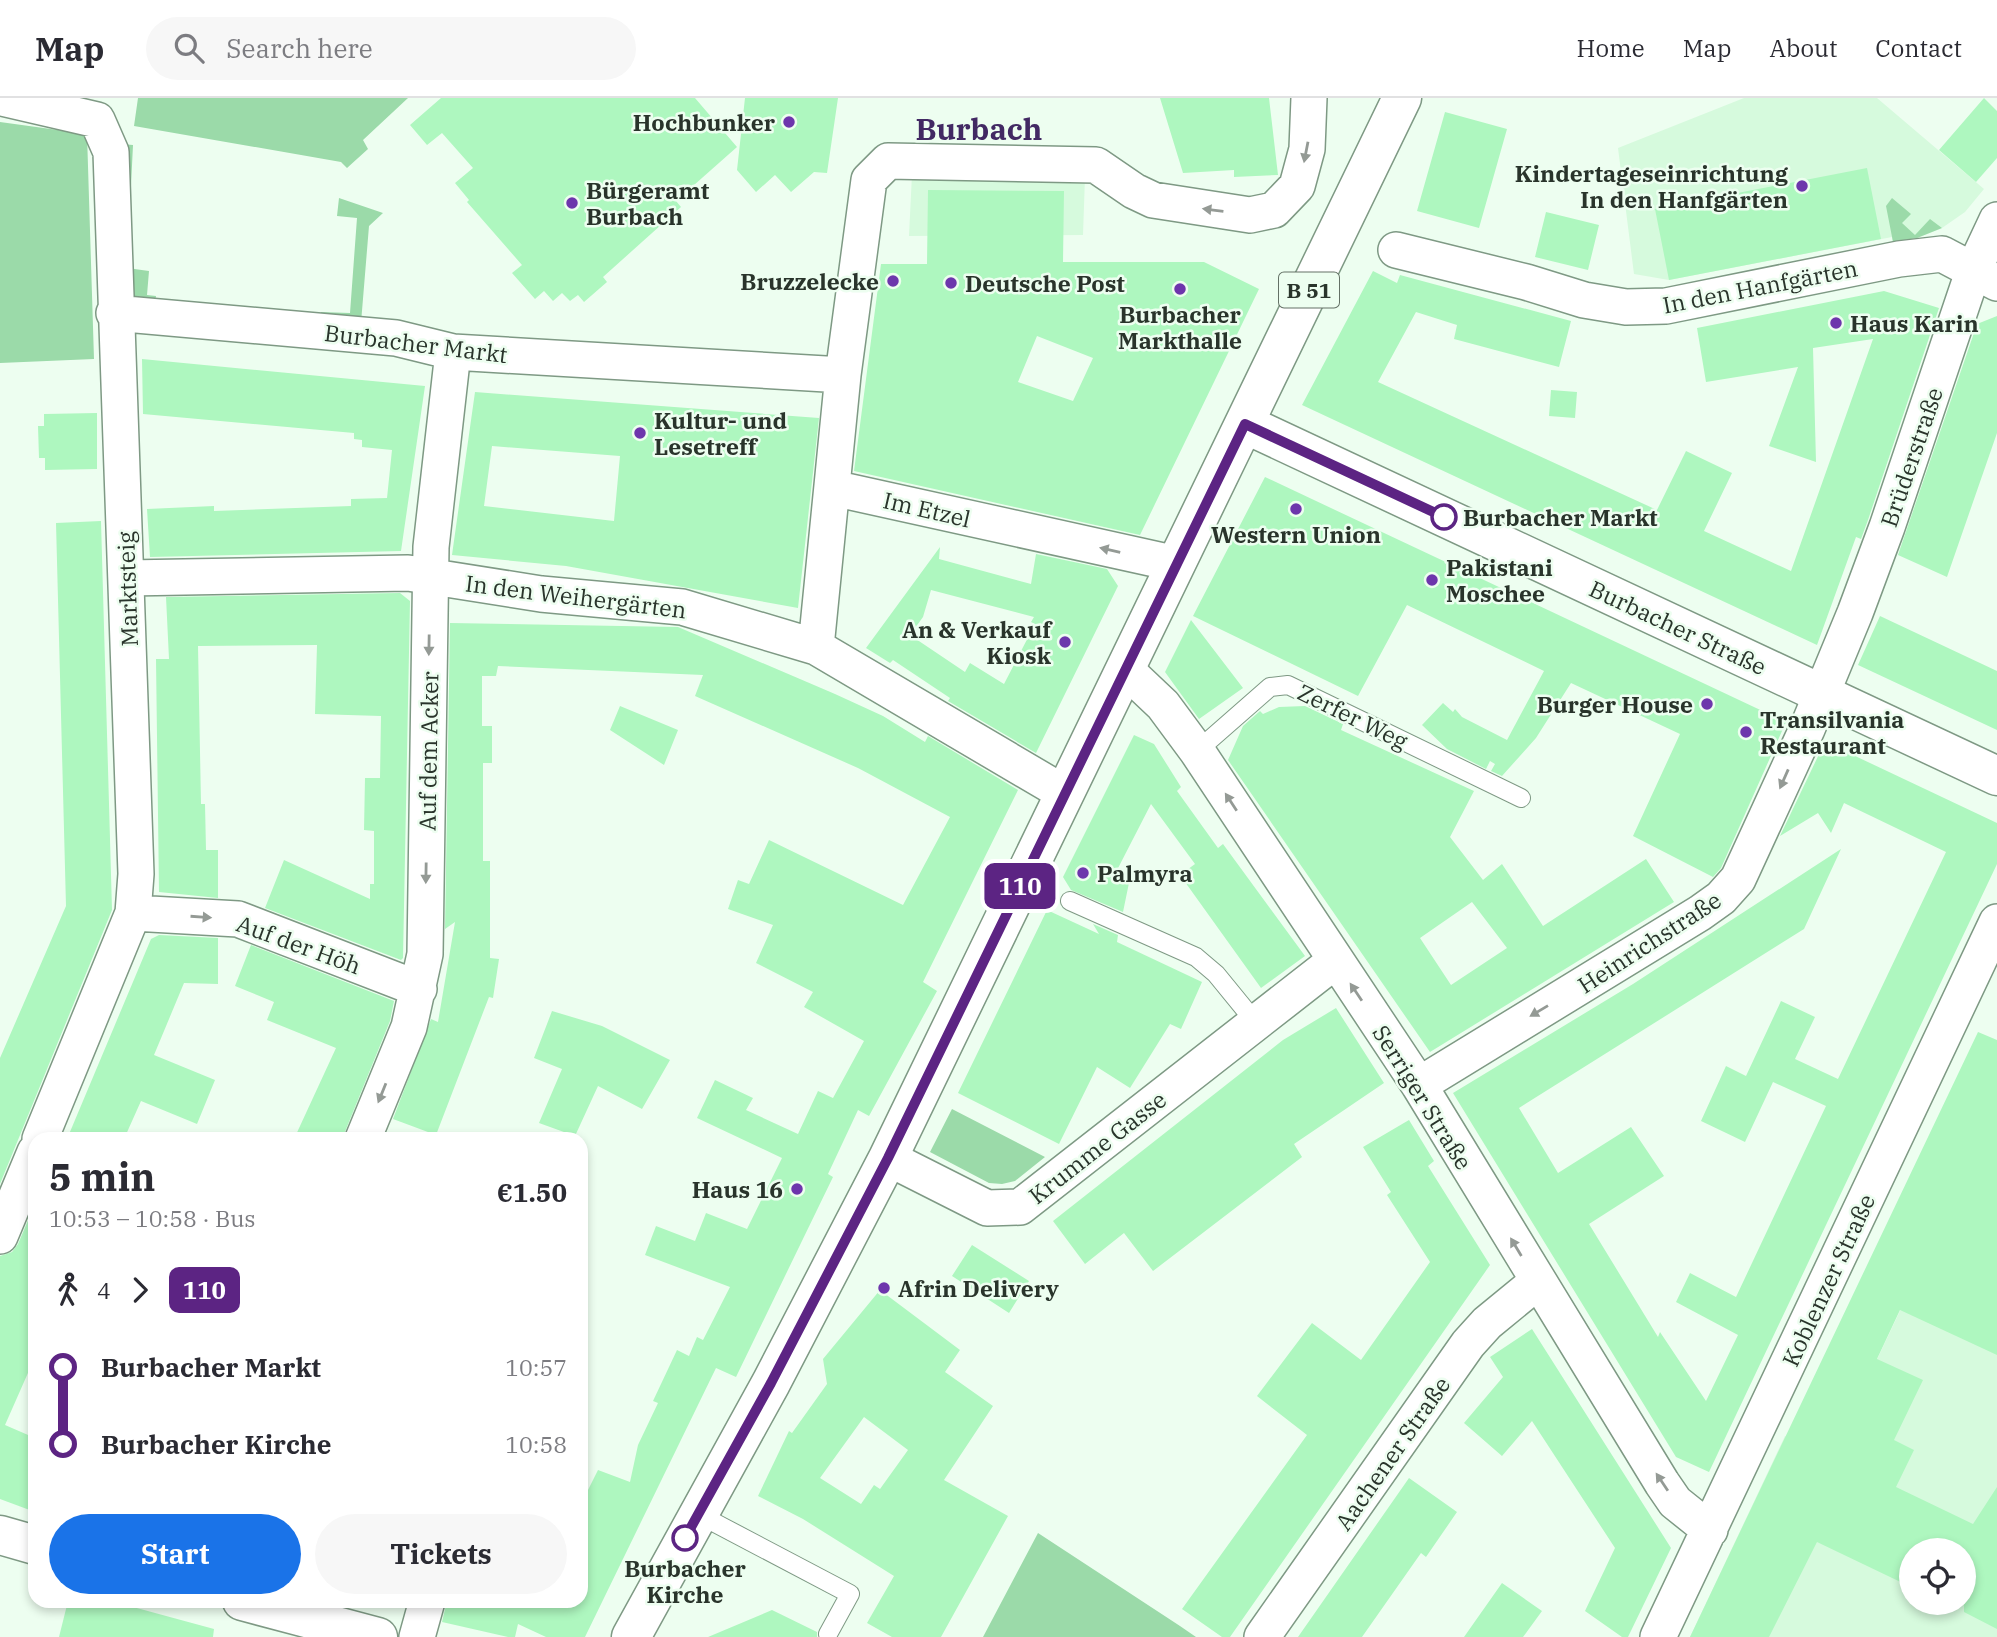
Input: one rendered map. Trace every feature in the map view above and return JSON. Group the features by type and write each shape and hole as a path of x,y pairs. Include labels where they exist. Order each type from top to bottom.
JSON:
{"main road":[{"name":"B 51","path":"631,1637 771,1383 888,1158 1402,98"},
{"name":"Burbacher Straße","path":"1245,424 1997,776"},
{"path":"0,1535 28,1543"},
{"path":"268,1608 378,1637"}],"street":[{"name":"Marktsteig","path":"2,98 97,120 111,152 114,313 127,578 136,874 133,913 43,1132"},
{"path":"816,648 843,375 869,180 888,161 1096,165 1134,191 1177,206 1250,215 1274,210 1297,186 1307,149 1309,98"},
{"name":"Brüderstraße","path":"1821,694 1986,276 1997,220"},
{"name":"In den Hanfgärten","path":"1396,250 1526,282 1584,300 1626,307 1666,306 1899,259 1942,254 1986,276"},
{"name":"Burbacher Markt","path":"114,313 396,338 453,352 843,375"},
{"name":"Auf dem Acker","path":"366,1132 409,1027 425,954 430,577 453,352"},
{"name":"Im Etzel","path":"833,488 1177,564"},
{"name":"In den Weihergärten","path":"127,578 408,573 541,594 682,607 816,648 1064,793"},
{"name":"Serriger Straße","path":"1126,670 1163,705 1197,751 1419,1084 1536,1282 1662,1483 1675,1502 1710,1530"},
{"name":"Heinrichstraße","path":"1419,1084 1721,898 1738,879 1750,857 1821,694"},
{"name":"Auf der Höh","path":"133,913 238,919 419,989"},
{"name":"Koblenzer Straße","path":"1658,1637 1997,922"},
{"name":"Krumme Gasse","path":"888,1158 987,1208 1020,1207 1335,961"},
{"path":"0,1236 28,1169"},
{"name":"Aachener Straße","path":"1262,1637 1468,1344 1487,1323 1536,1282"},
{"path":"417,1637 425,1608"}],"lane":[{"name":"Zerfer Weg","path":"1197,751 1270,687 1288,685 1521,799"},
{"path":"1070,901 1196,957 1216,974 1255,1023"},
{"path":"698,1514 850,1594 828,1634"}],"shaded area":[{"name":"Kindertageseinrichtung In den Hanfgärten","path":"1744,98 1877,98 1984,189 1965,212 1942,228 1917,238 1893,242 1892,237 1669,280 1634,274 1618,148"},
{"path":"912,174 1085,177 1083,235 909,236"},
{"path":"1975,1152 1997,1162 1997,1637 1690,1637 1785,1436 1831,1457"}],"green space":[{"path":"138,98 408,98 363,140 368,149 347,168 341,162 134,126"},
{"path":"0,122 87,134 94,359 0,363"},
{"path":"121,144 133,145 127,268 149,271 147,295 156,296 155,303 122,299"},
{"path":"339,198 383,213 369,226 360,335 320,319 321,312 350,313 357,218 337,216"},
{"path":"1892,198 1911,214 1902,223 1915,235 1930,219 1942,228 1917,238 1893,242 1886,206"},
{"path":"952,1109 1045,1157 1015,1181 989,1183 930,1152"},
{"path":"1038,1533 1180,1626 1196,1637 983,1637"}],"building":[{"name":"Bürgeramt Burbach","path":"441,98 695,98 737,147 676,201 681,207 603,277 607,282 584,302 578,295 570,301 562,293 553,301 544,291 535,299 512,273 522,265 467,202 469,200 455,183 473,168 442,133 427,145 410,125"},
{"name":"Hochbunker","path":"745,98 838,98 827,173 814,172 791,192 775,175 756,192 737,170"},
{"path":"1160,98 1269,98 1278,175 1234,177 1234,170 1183,173"},
{"path":"1984,98 1997,111 1997,158 1976,182 1939,150"},
{"path":"1445,112 1507,129 1479,228 1417,211"},
{"path":"1867,168 1881,239 1669,280 1655,209"},
{"path":"928,190 1064,191 1063,262 1204,262 1259,289 1140,535 854,471 881,264 927,264","holes":["1037,336 1093,358 1073,401 1018,382"]},
{"path":"1546,212 1599,225 1588,270 1535,257"},
{"path":"1373,271 1397,283 1400,275 1571,321 1559,367 1454,339 1457,325 1416,312 1378,382 1657,510 1686,451 1732,473 1704,531 1791,571 1873,339 1813,348 1816,462 1769,446 1798,367 1706,382 1697,328 1884,291 1939,308 1868,520 1861,539 1856,537 1817,645 1302,405"},
{"path":"1997,316 1997,433 1947,577 1898,555 1977,324"},
{"path":"142,359 425,386 401,551 150,557 147,509 214,506 214,511 351,506 351,499 387,498 392,450 362,447 362,440 354,439 354,433 143,414"},
{"path":"1551,390 1577,392 1575,418 1549,416"},
{"path":"475,392 819,418 798,608 566,566 452,555","holes":["492,446 620,456 614,521 484,506"]},
{"path":"97,413 97,469 45,470 45,458 39,458 38,426 44,426 44,414"},
{"path":"1265,477 1786,722 1721,868 1713,877 1633,836 1680,734 1571,683 1536,738 1502,776 1491,771 1495,764 1490,761 1486,769 1447,749 1422,725 1443,703 1453,712 1455,709 1462,717 1507,740 1544,671 1407,605 1358,696 1193,616"},
{"path":"101,521 112,910 0,1184 0,1058 66,906 56,523"},
{"path":"940,547 939,559 1031,584 1036,554 1107,569 1118,586 1036,753 948,701 950,698 893,660 890,663 866,648","holes":["931,590 1034,617 1031,622 1035,624 1004,684 970,663 965,672 910,635 923,617"]},
{"path":"400,593 410,601 403,958 401,960 265,908 284,860 370,899 370,884 374,884 374,831 364,830 365,778 380,778 381,716 315,714 317,645 198,646 201,804 205,804 206,850 218,850 218,898 159,892 156,659 169,659 166,597"},
{"path":"1880,616 1997,671 1997,730 1858,665"},
{"path":"1191,620 1243,688 1199,719 1165,672"},
{"path":"450,623 678,627 883,716 925,742 928,736 1018,790 923,982 937,991 869,1116 858,1110 828,1174 833,1177 736,1377 716,1368 585,1637 546,1637 518,1624 515,1637 508,1637 442,1622 445,1608 588,1608 588,1490 598,1470 630,1482 638,1445 658,1403 653,1401 677,1350 689,1356 697,1337 703,1340 730,1287 645,1255 656,1226 695,1241 706,1213 747,1229 782,1158 697,1118 715,1080 753,1098 746,1110 798,1134 818,1091 833,1098 864,1041 804,1007 813,992 756,963 773,925 728,909 738,880 749,884 769,840 903,905 950,817 858,768 695,696 703,675 498,666 496,676 482,676 482,726 492,726 492,763 483,763 483,861 490,861 490,958 499,959 493,998 489,997 437,1132 428,1132 393,1119 431,1019 438,1022 455,922 445,929"},
{"path":"620,706 678,730 664,765 610,730"},
{"path":"1305,706 1343,724 1341,730 1474,791 1450,837 1483,880 1502,864 1543,926 1646,859 1674,902 1430,1052 1228,760 1243,726 1260,711 1263,714 1279,707","holes":["1472,902 1507,948 1451,985 1420,938"]},
{"path":"1134,735 1154,744 1181,787 1177,791 1218,848 1223,844 1305,956 1261,988 1180,875 1195,864 1151,804 1115,874 1130,878 1123,912 1071,890 1063,877"},
{"path":"1834,746 1997,823 1997,864 1709,1472 1676,1457 1453,1093 1633,984 1841,849 1804,929 1519,1108 1558,1173 1631,1127 1664,1176 1589,1224 1658,1337 1660,1332 1706,1401 1738,1335 1676,1302 1690,1273 1736,1297 1826,1106 1773,1082 1745,1142 1701,1121 1726,1066 1746,1076 1781,1001 1815,1017 1795,1059 1838,1079 1946,852 1844,803 1831,833 1818,813 1780,836 1821,750"},
{"path":"1047,910 1099,934 1093,924 1118,935 1117,942 1202,982 1181,1029 1170,1024 1130,1088 1097,1067 1059,1144 958,1093"},
{"path":"159,935 218,938 218,984 184,983 154,1055 215,1080 197,1124 141,1101 127,1132 70,1132 151,939"},
{"path":"251,945 394,1001 390,1021 345,1132 297,1132 336,1048 267,1020 274,1002 235,986"},
{"path":"1336,1008 1384,1083 1294,1144 1302,1157 1153,1271 1124,1233 1085,1264 1053,1221 1283,1040"},
{"path":"552,1011 602,1026 670,1060 642,1109 598,1086 577,1132 564,1132 539,1123 562,1069 534,1058"},
{"path":"1978,1032 1997,1040 1997,1355 1900,1310 1877,1359 1923,1380 1894,1440 1914,1450 1896,1487 1973,1524 1997,1487 1997,1629 1970,1615 1976,1615 1976,1538 1899,1538 1899,1581 1817,1542 1769,1637 1690,1637"},
{"path":"1409,1120 1434,1161 1428,1166 1490,1265 1230,1637 1222,1637 1182,1609 1307,1435 1257,1396 1312,1323 1361,1360 1430,1262 1387,1195 1391,1192 1363,1147"},
{"path":"28,1220 28,1373 5,1425 28,1435 28,1509 0,1499 0,1256 12,1252"},
{"path":"972,1245 1029,1281 1009,1313 952,1276"},
{"path":"880,1290 960,1350 945,1372 993,1406 944,1480 1008,1516 941,1637 892,1637 867,1623 894,1576 803,1519 758,1496 789,1431 792,1433 827,1384 823,1359","holes":["864,1417 908,1450 880,1489 874,1485 861,1504 820,1478"]},
{"path":"1532,1329 1671,1548 1628,1637 1622,1637 1585,1611 1615,1548 1532,1421 1502,1456 1464,1423 1503,1377 1490,1357"},
{"path":"1409,1478 1457,1512 1426,1557 1421,1553 1362,1637 1298,1637"},
{"path":"1502,1583 1542,1611 1523,1637 1464,1637"},
{"path":"66,1608 137,1608 214,1629 213,1637 59,1637"},
{"path":"772,1610 817,1632 817,1637 708,1637"}],"bus line":[{"name":"110","path":"685,1538 771,1383 888,1158 1245,424 1444,517"}],"place":[{"name":"Hochbunker","path":"789,122"},
{"name":"Kindertageseinrichtung In den Hanfgärten","path":"1802,186"},
{"name":"Bürgeramt Burbach","path":"572,203"},
{"name":"Bruzzelecke","path":"893,281"},
{"name":"Deutsche Post","path":"951,283"},
{"name":"Burbacher Markthalle","path":"1180,289"},
{"name":"Haus Karin","path":"1836,323"},
{"name":"Kultur- und Lesetreff","path":"640,433"},
{"name":"Western Union","path":"1296,509"},
{"name":"Burbacher Markt","path":"1444,517"},
{"name":"Pakistani Moschee","path":"1432,580"},
{"name":"An & Verkauf Kiosk","path":"1065,642"},
{"name":"Burger House","path":"1707,704"},
{"name":"Transilvania Restaurant","path":"1746,732"},
{"name":"Palmyra","path":"1083,873"},
{"name":"Haus 16","path":"797,1189"},
{"name":"Afrin Delivery","path":"884,1288"},
{"name":"Burbacher Kirche","path":"685,1538"}],"district":[{"name":"Burbach","path":"979,128"}]}
